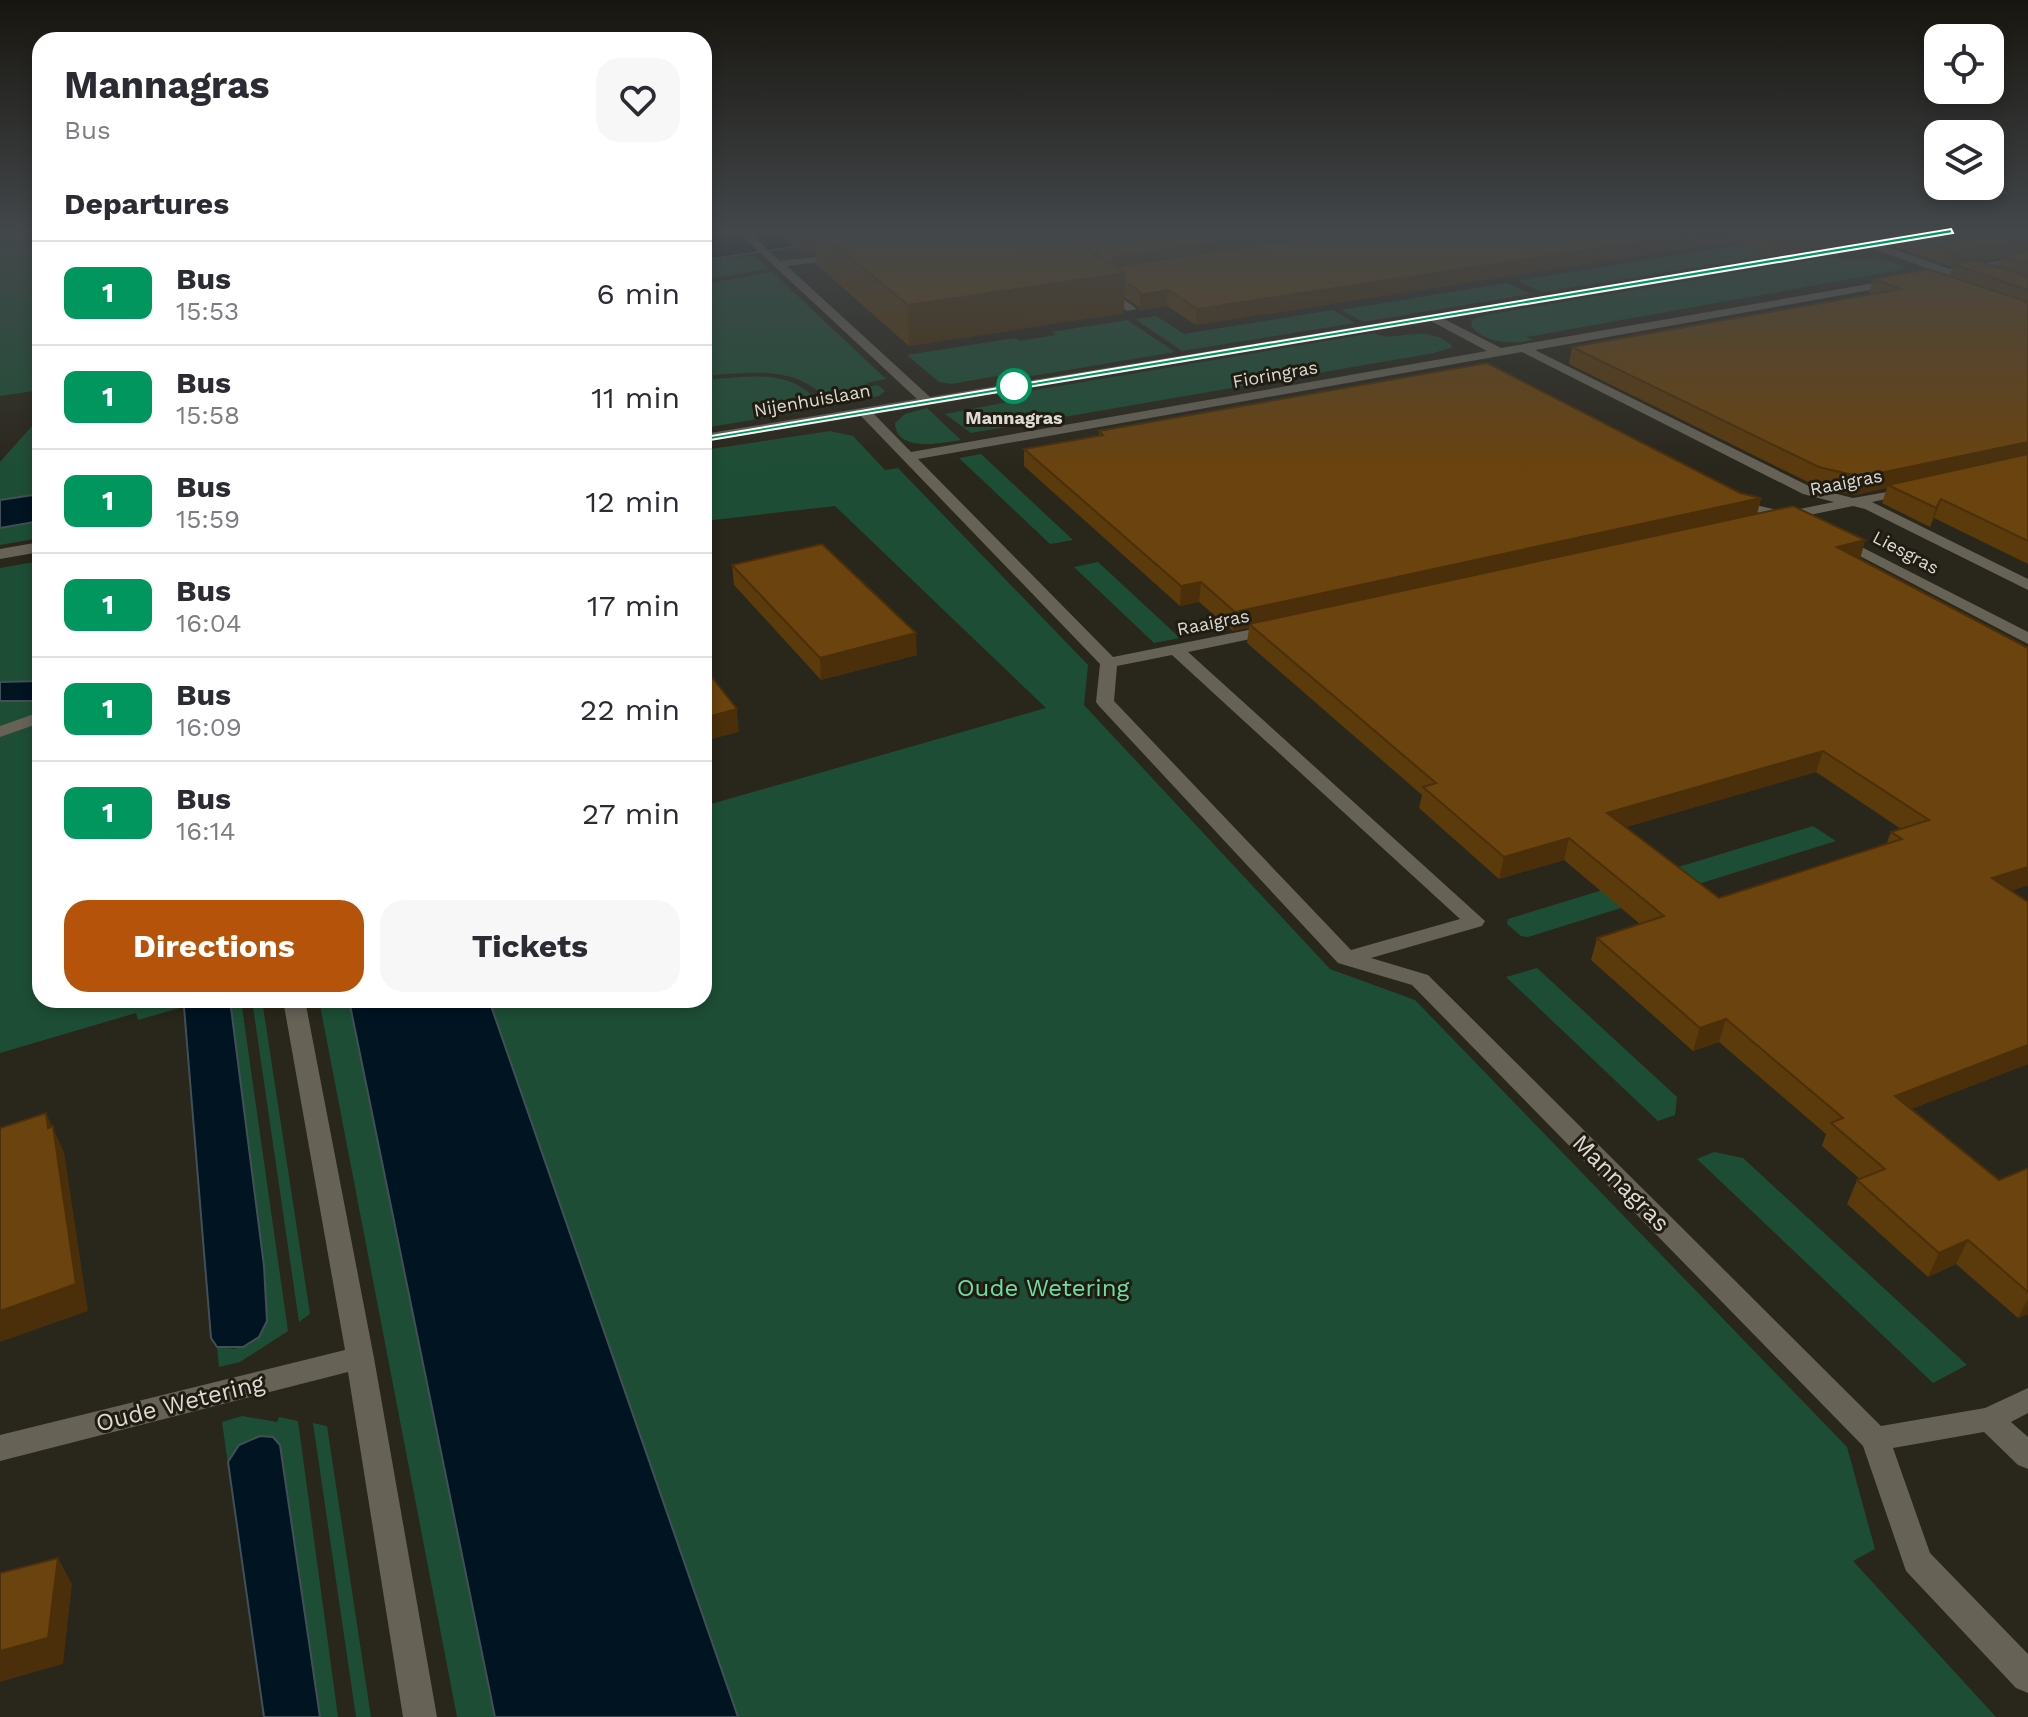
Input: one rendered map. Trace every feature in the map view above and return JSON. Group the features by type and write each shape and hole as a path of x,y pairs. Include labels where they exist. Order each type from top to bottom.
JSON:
{"street":[{"path":"831,312 926,400"},
{"name":"Nijenhuislaan","path":"712,437 1461,312"},
{"name":"Fioringras","path":"906,457 1726,312"},
{"path":"1431,317 1499,352"},
{"name":"Liesgras","path":"1523,348 1808,491 1870,506 2028,585"},
{"path":"1463,359 1491,373"},
{"path":"864,411 1109,663 1105,702 1346,958 1475,921 1176,650"},
{"name":"Raaigras","path":"1746,525 1924,487"},
{"name":"Liesgras","path":"1714,491 1742,506 1805,521 2028,639"},
{"path":"0,554 32,548"},
{"name":"Raaigras","path":"1109,663 1294,626"},
{"path":"0,732 32,720"},
{"name":"Mannagras","path":"1346,958 1420,980 1875,1439 1917,1561 2028,1677"},
{"path":"295,1008 360,1358 420,1717"},
{"name":"Oude Wetering","path":"0,1448 360,1358"},
{"path":"1875,1439 1989,1419 2028,1400"},
{"path":"1989,1419 2028,1456"}],"green space":[{"path":"0,312 32,312 32,391 0,396"},
{"path":"712,312 815,312 886,379 866,383 869,387 878,385 885,391 879,396 831,404 806,383 792,377 761,373 713,375 713,379 758,376 786,380 811,394 822,406 799,409 801,412 712,427"},
{"path":"1320,312 1337,312 1355,323 1182,351 1135,319 1156,316 1184,334"},
{"path":"1345,312 1422,312 1363,322"},
{"path":"1503,312 1666,312 1527,337 1532,340 1524,342 1491,339 1477,332 1471,326 1473,319"},
{"path":"1127,320 1175,352 1003,381 997,376 951,384 939,382 907,355 1015,338 1020,341 1056,335 1052,332"},
{"path":"1374,333 1382,336 1432,335 1453,347 1434,353 971,433 945,414 1023,399 1017,393"},
{"path":"927,408 961,440 921,444 903,439 895,423 905,414"},
{"path":"32,426 32,495 0,500 0,462"},
{"name":"Oude Wetering","path":"830,431 853,436 885,470 898,468 1088,665 1084,705 1330,969 1415,1000 1847,1447 1875,1549 1853,1561 1996,1717 738,1717 492,1008 712,1008 712,804 1046,708 835,506 712,520 712,449"},
{"path":"981,454 1073,540 1050,544 959,458"},
{"path":"32,522 32,539 0,545 0,528"},
{"path":"32,562 32,1008 180,1008 138,1020 136,1013 0,1053 0,568"},
{"path":"1098,562 1180,638 1154,643 1074,567"},
{"path":"1813,826 1836,841 1528,937 1521,936 1507,924 1508,919"},
{"path":"1537,968 1677,1097 1675,1115 1658,1121 1506,977"},
{"path":"231,1008 242,1008 288,1331 240,1362 219,1367 217,1347 236,1349 264,1266"},
{"path":"253,1008 263,1008 310,1314 299,1322"},
{"path":"321,1008 351,1008 495,1717 457,1717"},
{"path":"1714,1152 1743,1158 1967,1365 1933,1383 1697,1159"},
{"path":"242,1416 277,1422 279,1417 298,1421 338,1717 264,1717 222,1422"},
{"path":"313,1423 327,1426 371,1717 356,1717"}],"water":[{"path":"32,495 32,522 0,528 0,500"},
{"path":"32,681 32,701 0,701 0,682"},
{"path":"184,1008 231,1008 264,1266 267,1321 259,1337 243,1347 217,1347 211,1338"},
{"path":"351,1008 492,1008 738,1717 495,1717"},
{"path":"260,1436 273,1437 280,1445 320,1717 264,1717 228,1462 239,1445"}],"building":[{"path":"1770,312 2028,312 2028,442 1861,477 1819,467 1572,347"},
{"path":"1487,363 1740,493 1761,498 1235,612 1201,582 1181,586 1024,449 1103,435 1099,431"},
{"path":"2028,454 2028,541 1941,499 1936,508 1888,485"},
{"path":"1793,506 1865,540 1837,547 2028,648 2028,867 1992,878 2028,902 2028,1045 1895,1096 1999,1180 2028,1168 2028,1292 1968,1240 1939,1253 1857,1180 1885,1169 1831,1123 1843,1118 1726,1019 1700,1028 1597,938 1664,916 1569,838 1504,857 1423,787 1436,783 1249,624","holes":["1823,751 1929,820 1891,832 1902,839 1719,898 1607,813"]},
{"path":"822,544 916,633 820,658 732,565"},
{"path":"712,678 737,709 712,716"},
{"path":"46,1113 48,1128 53,1126 76,1284 0,1311 0,1128"},
{"path":"58,1558 48,1638 0,1651 0,1573"}],"bus line":[{"name":"1","path":"712,437 1461,312"}],"place":[{"name":"Mannagras","path":"1014,386"}]}
